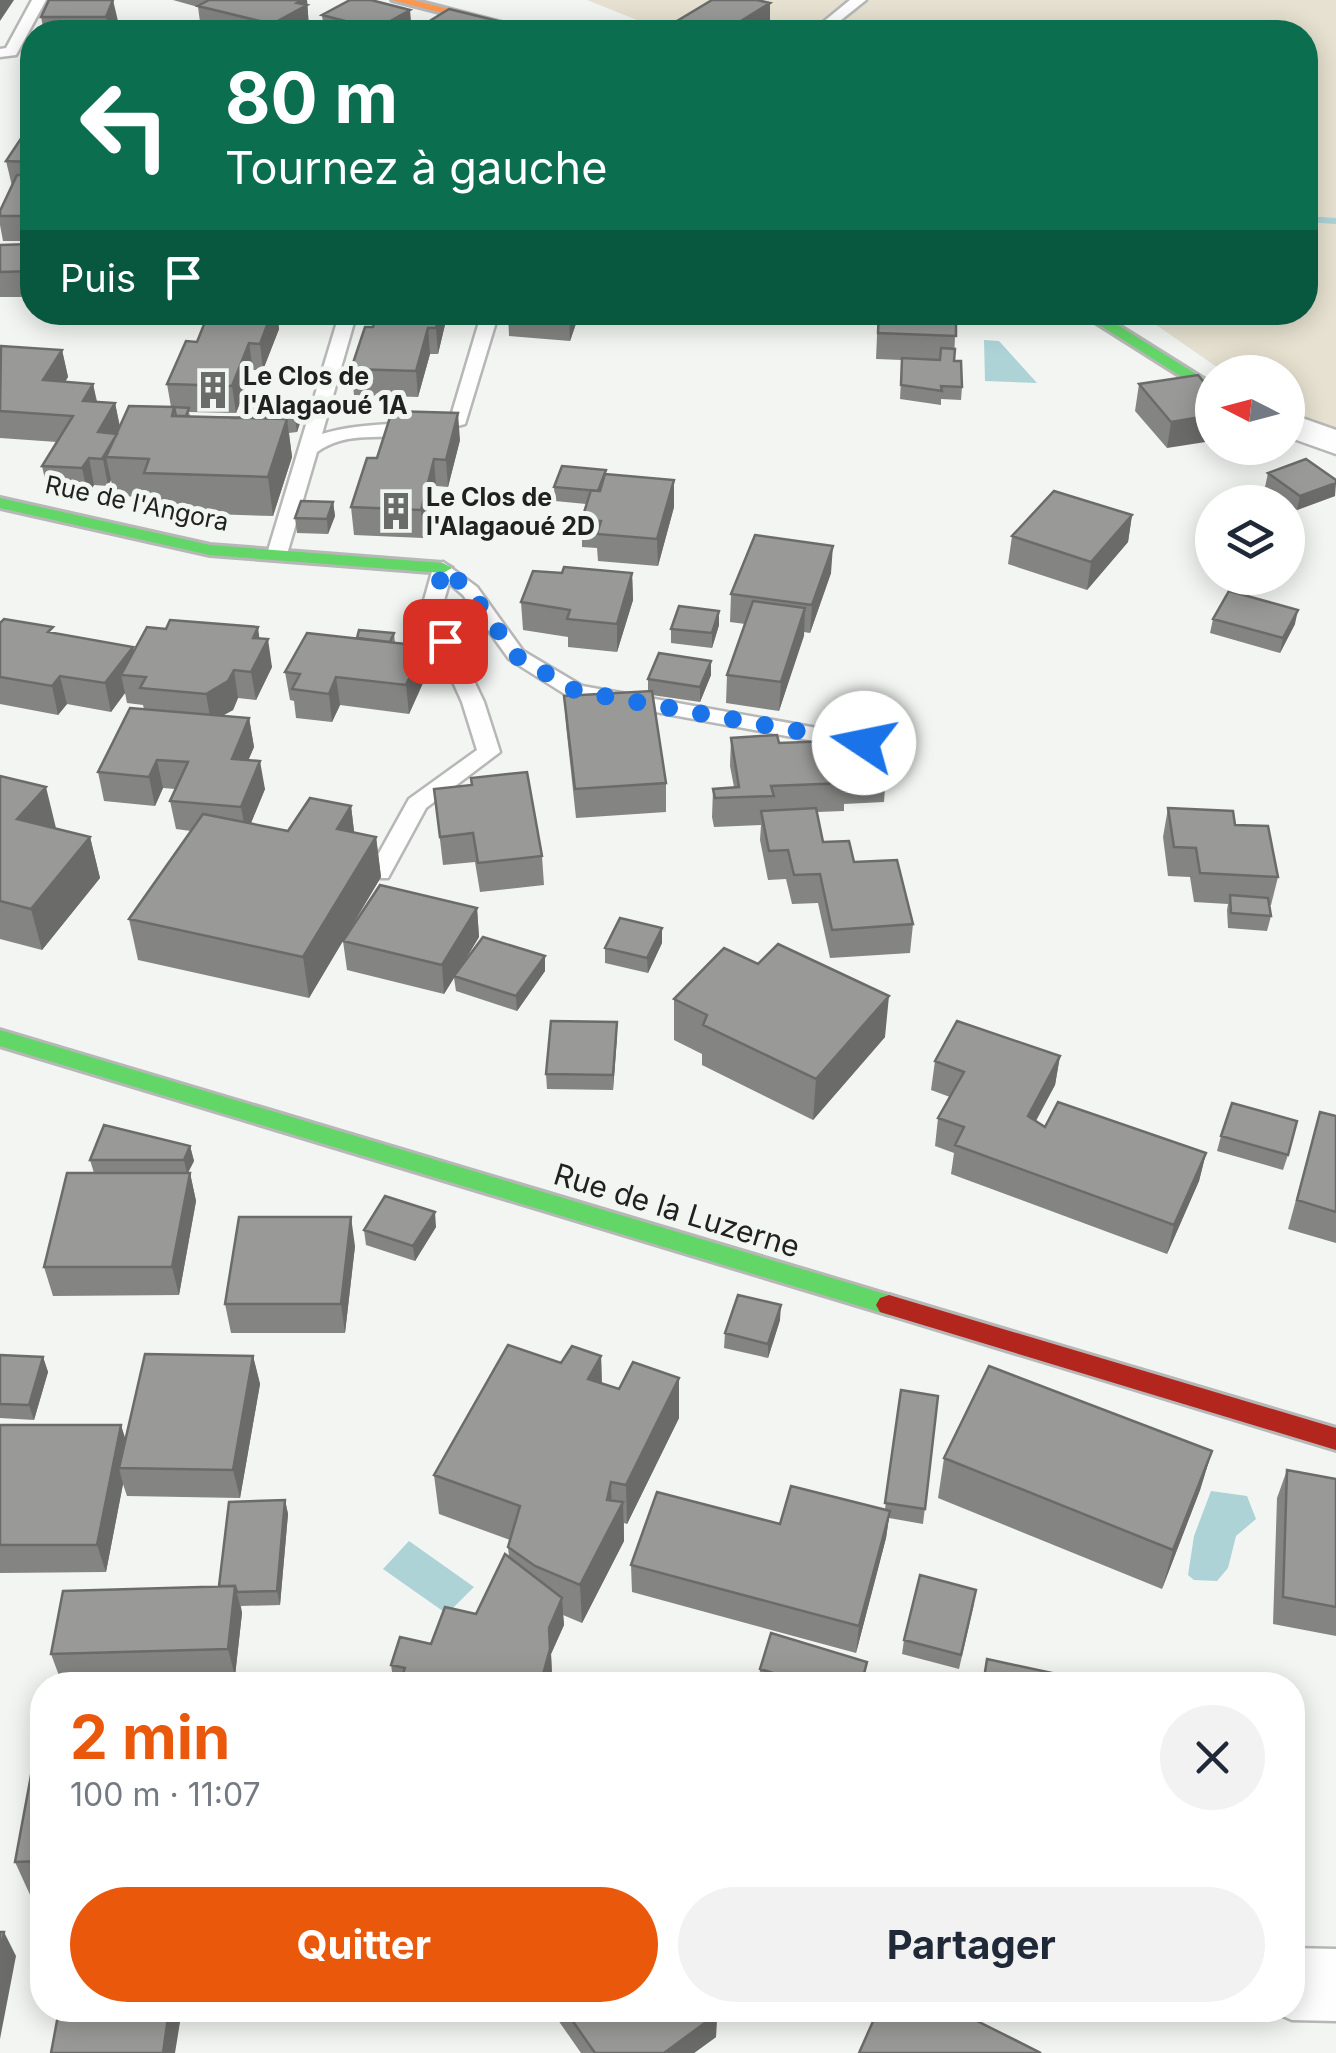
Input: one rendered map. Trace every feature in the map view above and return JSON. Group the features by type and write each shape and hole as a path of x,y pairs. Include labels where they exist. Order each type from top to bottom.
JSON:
{"street":[{"path":"398,0 482,20"},
{"path":"1107,325 1195,380"},
{"path":"1305,430 1336,442"},
{"name":"Rue de l'Angora","path":"0,503 210,550 444,568"},
{"name":"Rue de la Luzerne","path":"0,1038 1336,1438"},
{"path":"1305,1984 1336,1985"}],"lane":[{"path":"834,20 860,0"},
{"path":"0,53 11,52 20,35"},
{"path":"277,554 344,325"},
{"path":"306,452 322,438 369,430 414,430 458,420 487,325"},
{"path":"380,873 416,804 489,752 473,702 431,610 444,568 470,591 516,656 576,691 890,748 894,766"}],"shaded area":[{"path":"587,0 1336,0 1336,434 1305,423 1305,355 1200,355 1156,325 1318,325 1318,20 637,20"}],"water":[{"path":"984,340 999,341 1037,383 985,381"},
{"path":"1211,1491 1247,1496 1256,1519 1236,1536 1228,1568 1217,1581 1194,1580 1188,1575 1194,1536"},
{"path":"409,1541 474,1587 447,1614 383,1569"}],"building":[{"path":"49,0 113,0 106,17 41,17"},
{"path":"209,0 302,0 297,3 307,5 279,20 256,20 198,6"},
{"path":"350,0 371,0 410,10 392,20 341,20 322,15"},
{"path":"712,0 770,3 742,20 679,20"},
{"path":"449,9 494,20 431,20"},
{"path":"20,140 20,162 6,161"},
{"path":"20,175 20,216 0,216"},
{"path":"20,244 20,271 0,272 0,245"},
{"path":"204,325 267,325 260,344 249,343 232,386 167,384 186,341 197,342"},
{"path":"437,325 428,328 416,371 351,369 365,327"},
{"path":"878,325 956,325 956,336 878,333"},
{"path":"1,346 62,350 43,380 93,384 83,401 115,403 98,432 117,434 102,459 89,458 82,468 42,466 73,416 0,411"},
{"path":"941,348 955,349 954,361 961,361 962,387 941,386 942,391 901,385 902,358 940,360"},
{"path":"1195,375 1195,418 1171,422 1139,384"},
{"path":"257,402 300,403 295,418 231,418 251,417"},
{"path":"129,406 174,407 172,416 287,419 268,477 144,473 149,459 106,457"},
{"path":"174,407 189,408 186,416 176,416"},
{"path":"392,411 458,413 446,460 434,459 421,510 351,507 367,458 377,458"},
{"path":"1305,459 1336,483 1305,494 1305,485 1285,485 1268,473 1290,465 1305,465"},
{"path":"562,466 606,470 598,491 554,487"},
{"path":"605,474 674,480 657,539 597,534 601,521 582,519 591,490 600,491"},
{"path":"1054,491 1132,515 1091,562 1012,536"},
{"path":"301,501 333,502 327,519 295,518"},
{"path":"755,535 833,546 812,605 731,594"},
{"path":"564,567 632,573 617,624 567,619 570,610 521,602 533,571 562,573"},
{"path":"1227,595 1244,595 1298,610 1283,638 1213,619"},
{"path":"753,601 805,608 781,682 727,675"},
{"path":"679,606 719,611 712,633 671,629"},
{"path":"4,619 53,627 48,632 133,647 105,683 60,676 52,686 0,677 0,623"},
{"path":"170,620 258,627 253,638 268,639 251,672 234,670 228,681 206,694 140,688 146,677 121,675 147,627 166,629"},
{"path":"359,630 394,633 390,642 357,638"},
{"path":"307,633 424,646 406,685 336,677 329,694 292,689 300,674 285,672"},
{"path":"659,653 711,661 700,687 648,679"},
{"path":"652,691 666,783 575,789 564,696"},
{"path":"130,708 249,718 232,759 260,761 241,807 170,801 188,762 157,760 149,777 98,772"},
{"path":"777,735 779,743 879,743 886,774 845,776 846,783 771,786 774,796 715,798 713,789 739,787 731,738"},
{"path":"527,772 542,856 478,863 473,833 440,837 434,789 472,785 471,778"},
{"path":"0,776 46,787 17,819 90,837 31,909 0,901"},
{"path":"310,798 351,806 337,829 376,837 303,957 129,919 203,814 288,831"},
{"path":"816,808 823,842 849,841 854,862 897,860 913,924 832,930 820,874 794,875 788,850 769,851 761,811"},
{"path":"1168,808 1233,811 1235,825 1268,826 1278,877 1200,873 1196,848 1174,847"},
{"path":"380,885 477,908 442,965 343,941"},
{"path":"1230,895 1268,898 1271,916 1231,913"},
{"path":"620,918 662,928 647,958 605,948"},
{"path":"483,937 545,956 516,996 454,976"},
{"path":"778,944 889,996 816,1079 703,1025 707,1015 674,999 724,948 758,964"},
{"path":"551,1021 617,1022 613,1075 546,1074"},
{"path":"957,1021 1060,1056 1028,1116 1045,1127 1058,1102 1206,1153 1174,1225 955,1145 964,1127 938,1118 964,1072 935,1061"},
{"path":"1232,1103 1297,1121 1288,1155 1221,1136"},
{"path":"1320,1112 1336,1116 1336,1212 1297,1200"},
{"path":"104,1125 190,1146 184,1160 90,1160"},
{"path":"67,1173 190,1173 172,1267 44,1267"},
{"path":"385,1196 435,1212 413,1246 364,1230"},
{"path":"239,1217 351,1217 341,1304 225,1304"},
{"path":"738,1295 781,1305 768,1344 725,1333"},
{"path":"508,1345 561,1363 572,1346 601,1356 588,1379 619,1389 633,1362 679,1378 626,1485 611,1482 607,1500 623,1502 580,1585 535,1566 508,1547 520,1506 434,1475"},
{"path":"145,1354 253,1356 233,1470 119,1468"},
{"path":"0,1355 43,1357 29,1405 0,1404"},
{"path":"989,1366 1212,1451 1173,1550 944,1458"},
{"path":"901,1390 938,1396 925,1509 885,1503"},
{"path":"0,1425 121,1425 97,1545 0,1545"},
{"path":"1287,1470 1336,1479 1336,1607 1283,1597"},
{"path":"791,1486 890,1511 859,1626 631,1565 657,1492 780,1524"},
{"path":"285,1500 277,1591 237,1592 235,1586 219,1586 229,1502"},
{"path":"505,1554 562,1598 549,1628 550,1649 544,1672 404,1672 405,1668 391,1665 400,1637 431,1644 445,1607 476,1614"},
{"path":"920,1575 976,1590 961,1655 904,1640"},
{"path":"235,1586 228,1649 51,1654 63,1591"},
{"path":"771,1633 867,1662 864,1672 760,1669"},
{"path":"987,1659 1048,1672 985,1672"},
{"path":"30,1781 30,1861 15,1862"},
{"path":"57,2022 167,2022 163,2053 51,2053"},
{"path":"573,2022 706,2022 664,2053 595,2053"},
{"path":"873,2022 979,2022 1041,2053 859,2053"}],"waterway":[{"path":"1318,220 1336,221"}],"traffic: fast":[{"path":"1107,325 1195,380"},
{"path":"0,503 210,550 443,568"},
{"path":"0,1038 889,1305"}],"traffic: slow":[{"path":"398,0 482,20"}],"traffic: jam":[{"path":"889,1305 1336,1439"}],"place":[{"name":"Le Clos de l'Alagaoué 1A","path":"213,390"},
{"name":"Le Clos de l'Alagaoué 2D","path":"396,511"}],"route":[{"path":"445,641 431,610 444,568 470,591 516,656 576,691 864,743"}]}
